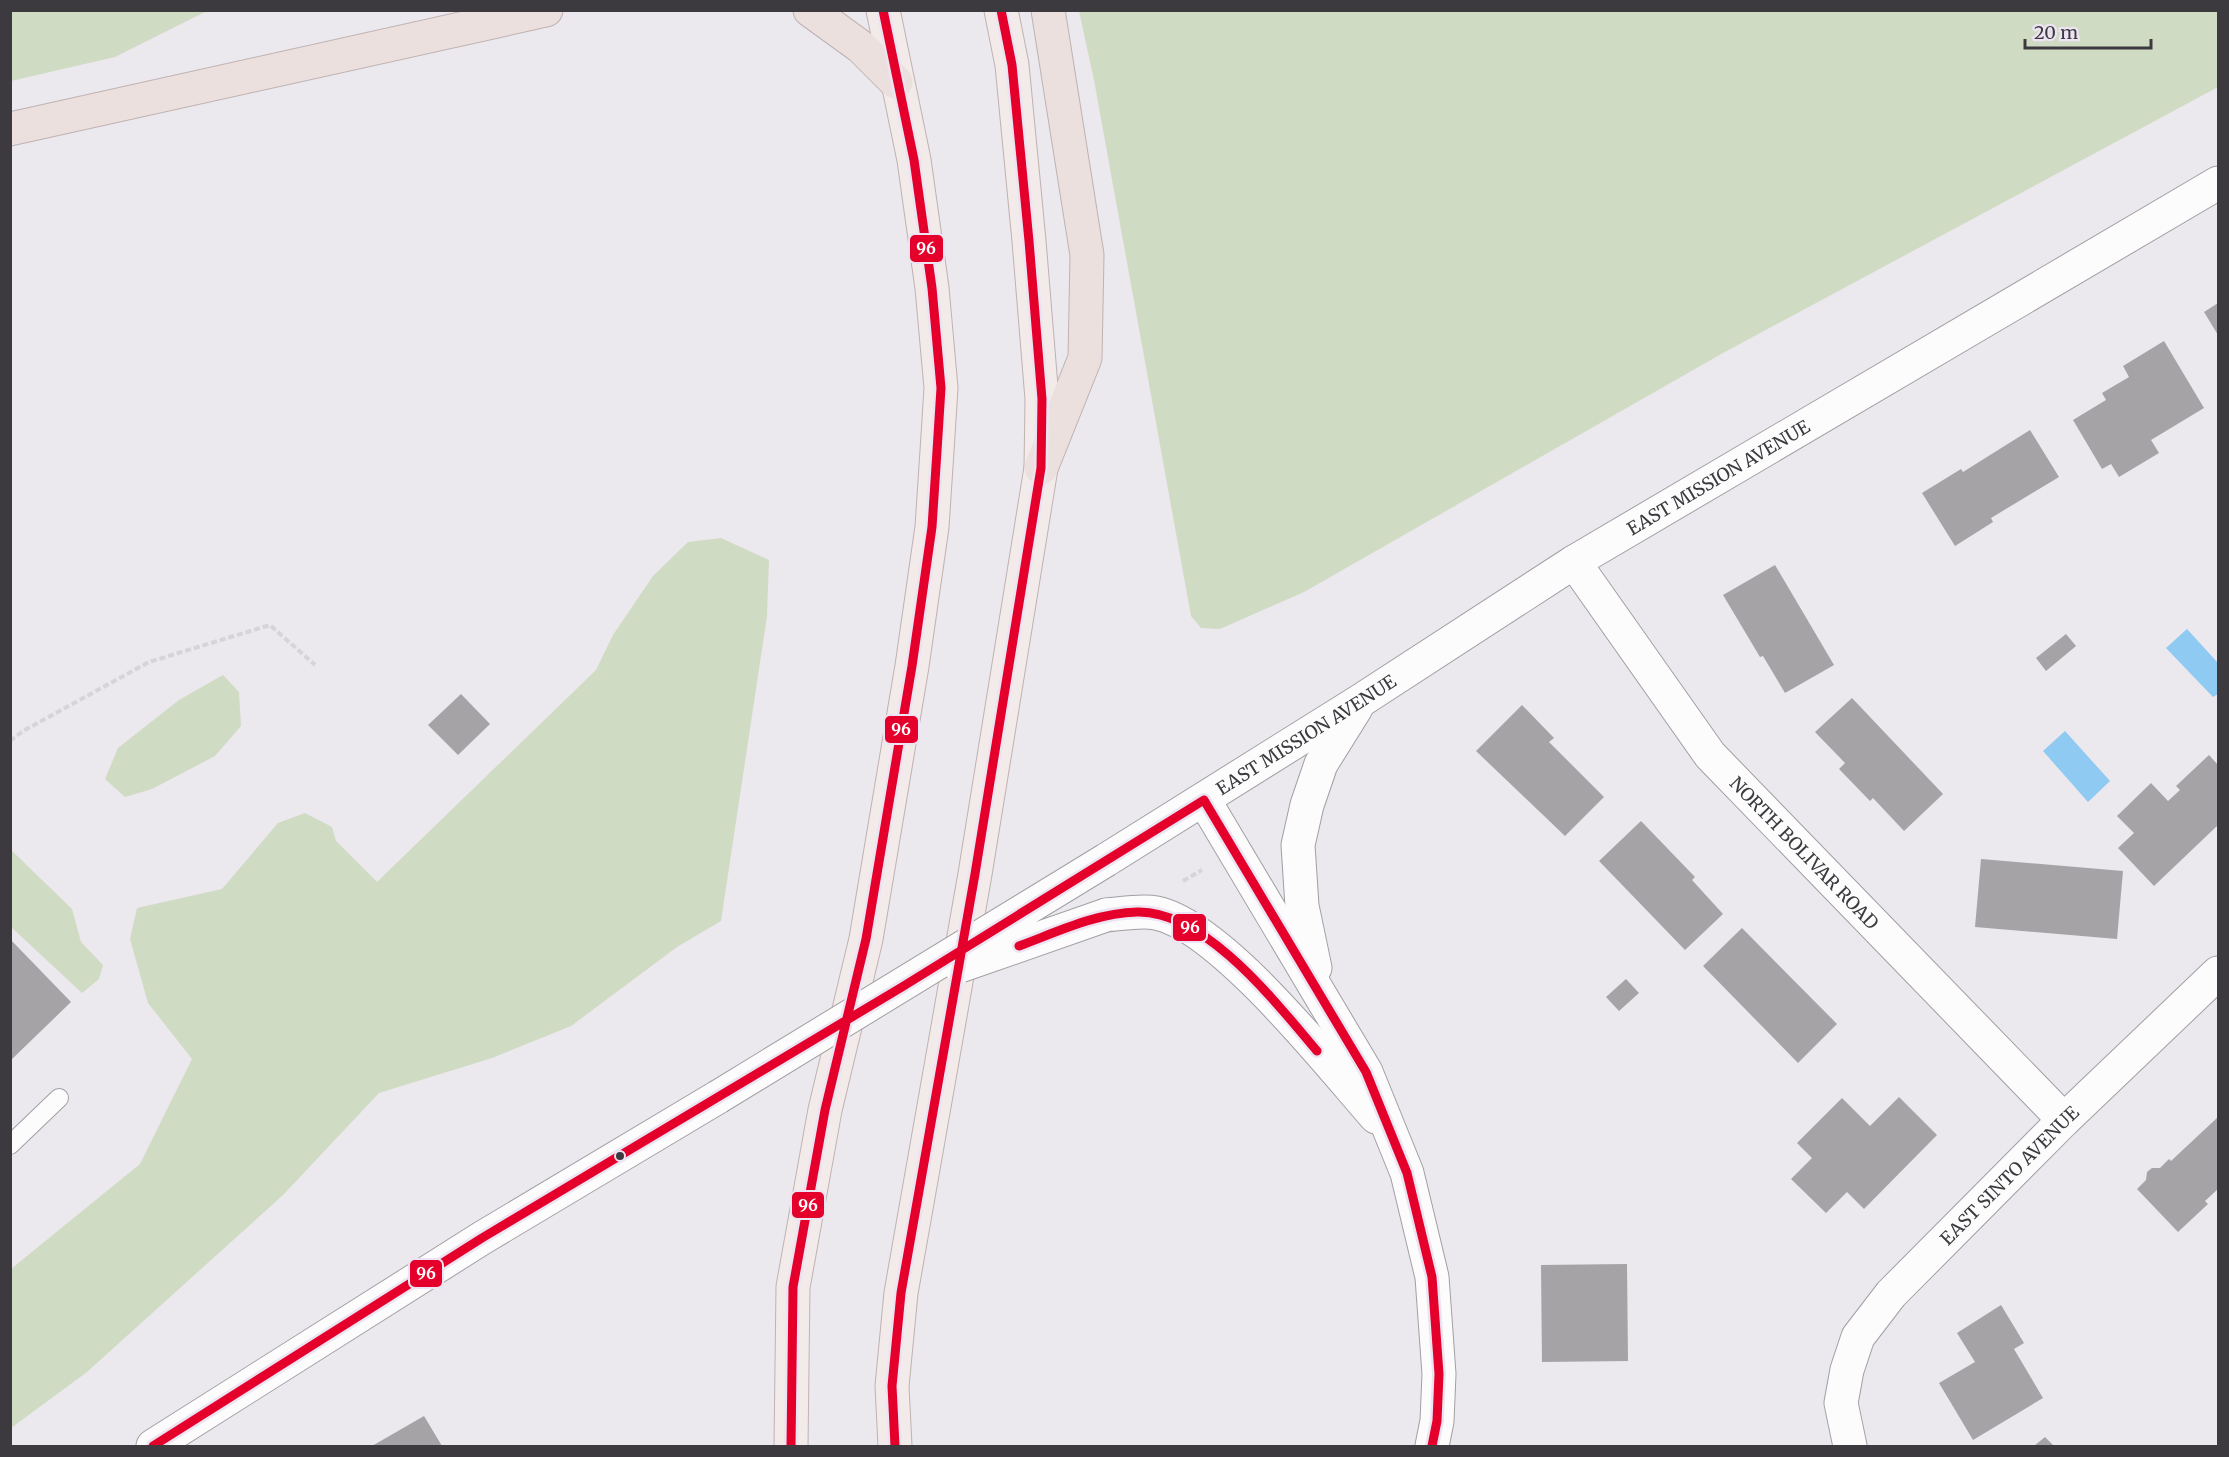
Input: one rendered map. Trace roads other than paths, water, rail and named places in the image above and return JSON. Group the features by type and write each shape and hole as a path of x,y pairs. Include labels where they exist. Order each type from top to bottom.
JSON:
{"highway":[{"path":"10,129 546,10"},
{"path":"810,10 861,47 896,82"},
{"path":"1041,468 1085,358 1087,255 1048,10"}],"main road":[{"path":"791,1446 793,1287 825,1110 866,939 912,666 932,527 941,388 932,288 914,160 896,82 883,10"},
{"path":"895,1446 892,1386 900,1293 973,886 1041,468 1042,399 1030,252 1012,65 1001,10"}],"street":[{"name":"EAST MISSION AVENUE","path":"153,1446 482,1238 902,987 1204,800 1574,562 2218,183"},
{"name":"NORTH BOLIVAR ROAD","path":"1574,562 1710,755 2064,1120"},
{"path":"1322,997 1302,906 1298,845 1307,805 1321,764 1360,701"},
{"path":"1204,800 1366,1072 1395,1138 1407,1173 1431,1277 1439,1374 1437,1421 1431,1446"},
{"path":"902,987 1106,915 1156,913 1182,924 1221,950 1276,1004 1395,1138"},
{"name":"EAST SINTO AVENUE","path":"1850,1446 1841,1403 1847,1370 1858,1337 1891,1294 2064,1120 2218,973"}],"lane":[{"path":"10,1145 59,1098"}],"water":[{"path":"2187,629 2218,663 2218,694 2213,697 2166,648"},
{"path":"2065,731 2110,781 2088,802 2043,751"}]}
